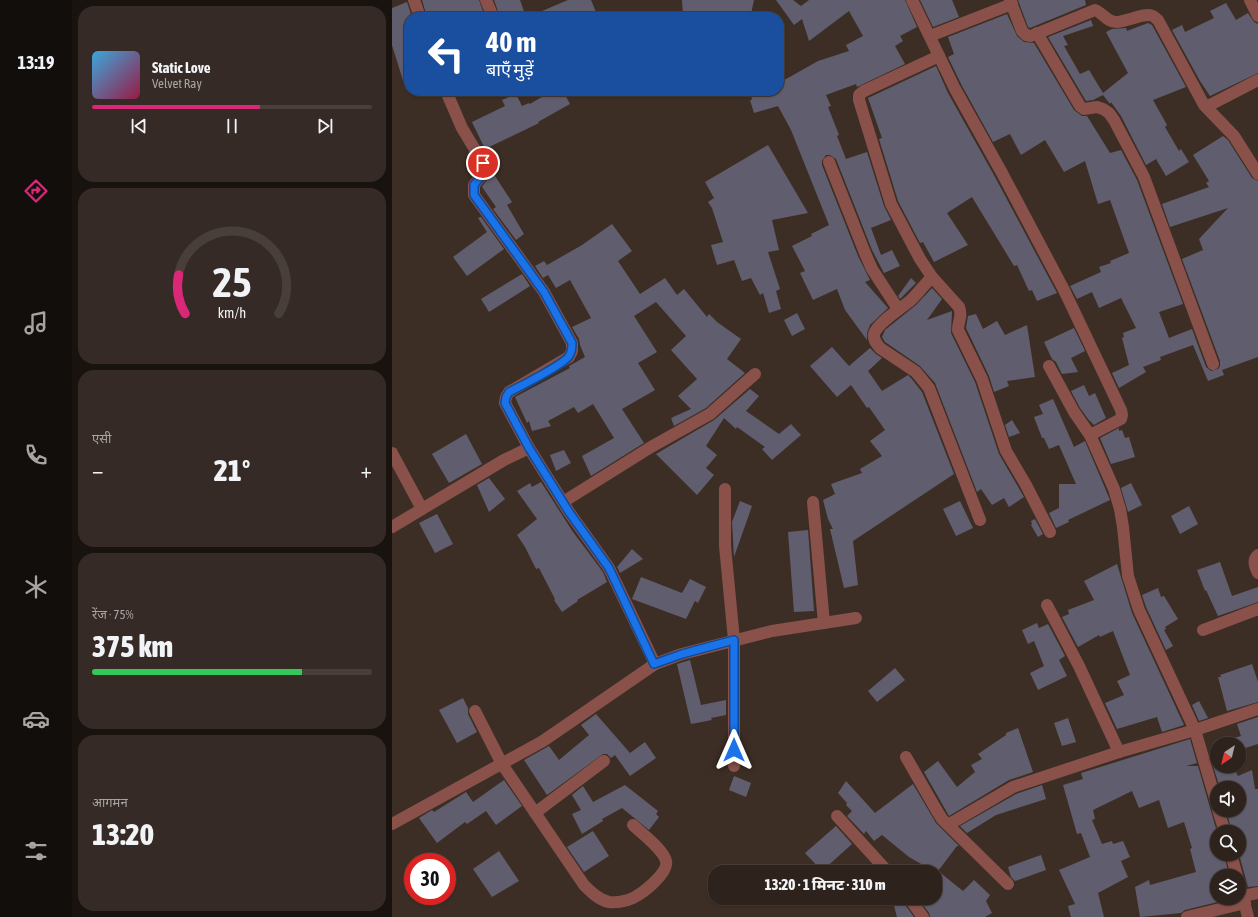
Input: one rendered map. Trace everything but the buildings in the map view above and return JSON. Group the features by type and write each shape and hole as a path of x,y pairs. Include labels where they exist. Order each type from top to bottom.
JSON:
{"street":[{"path":"414,0 418,12"},
{"path":"486,0 491,12"},
{"path":"912,0 955,89 1002,173 1064,290 1121,410 1121,419 1090,435"},
{"path":"1250,0 1258,16"},
{"path":"930,36 1011,2 1022,31 1026,35 1031,36 1095,10 1100,12 1110,22 1153,16 1158,20 1206,108 1234,136 1258,174"},
{"path":"1037,33 1080,106 1084,109 1097,107 1103,109 1114,120 1144,177 1213,364"},
{"path":"939,56 864,91 859,95 859,100 891,204 932,277 959,307 961,318 958,324 958,330 982,379 1003,445 1050,532"},
{"path":"1206,108 1258,80"},
{"path":"448,96 462,128 485,169 482,176 474,185 474,195 544,292 572,343 572,350 569,357 509,392 505,403 529,448 563,502 609,568 654,664"},
{"path":"829,162 865,254 872,269 898,310"},
{"path":"932,277 911,300 878,328 874,333 874,338 876,344 880,348 916,372 929,388 980,520"},
{"path":"1049,366 1074,412 1090,435 1114,489 1123,527 1128,576 1139,610 1195,730 1210,781"},
{"path":"563,502 710,414 755,374"},
{"path":"392,527 504,460 529,448"},
{"path":"392,453 422,508"},
{"path":"725,489 725,546 734,640 734,766"},
{"path":"813,502 824,623"},
{"path":"1258,555 1254,563 1258,573"},
{"path":"1047,605 1079,666 1119,752"},
{"path":"1203,630 1258,609"},
{"path":"392,824 543,742 654,664 682,654 772,631 856,618"},
{"path":"948,825 1013,787 1258,709"},
{"path":"474,712 502,764 584,885 595,896 608,902 618,902 633,898 646,889 665,870 667,863 664,855 633,825"},
{"path":"906,756 937,811 948,825 1008,884"},
{"path":"535,813 604,762"},
{"path":"837,816 882,865"},
{"path":"1246,898 1258,893"},
{"path":"914,905 923,917"},
{"path":"1187,917 1225,905"},
{"path":"1245,905 1248,917"}],"route":[{"path":"483,163 485,169 482,176 474,185 474,195 544,292 572,343 572,350 569,357 509,392 505,403 529,448 569,512 609,568 654,664 682,654 734,640 734,750"}]}
